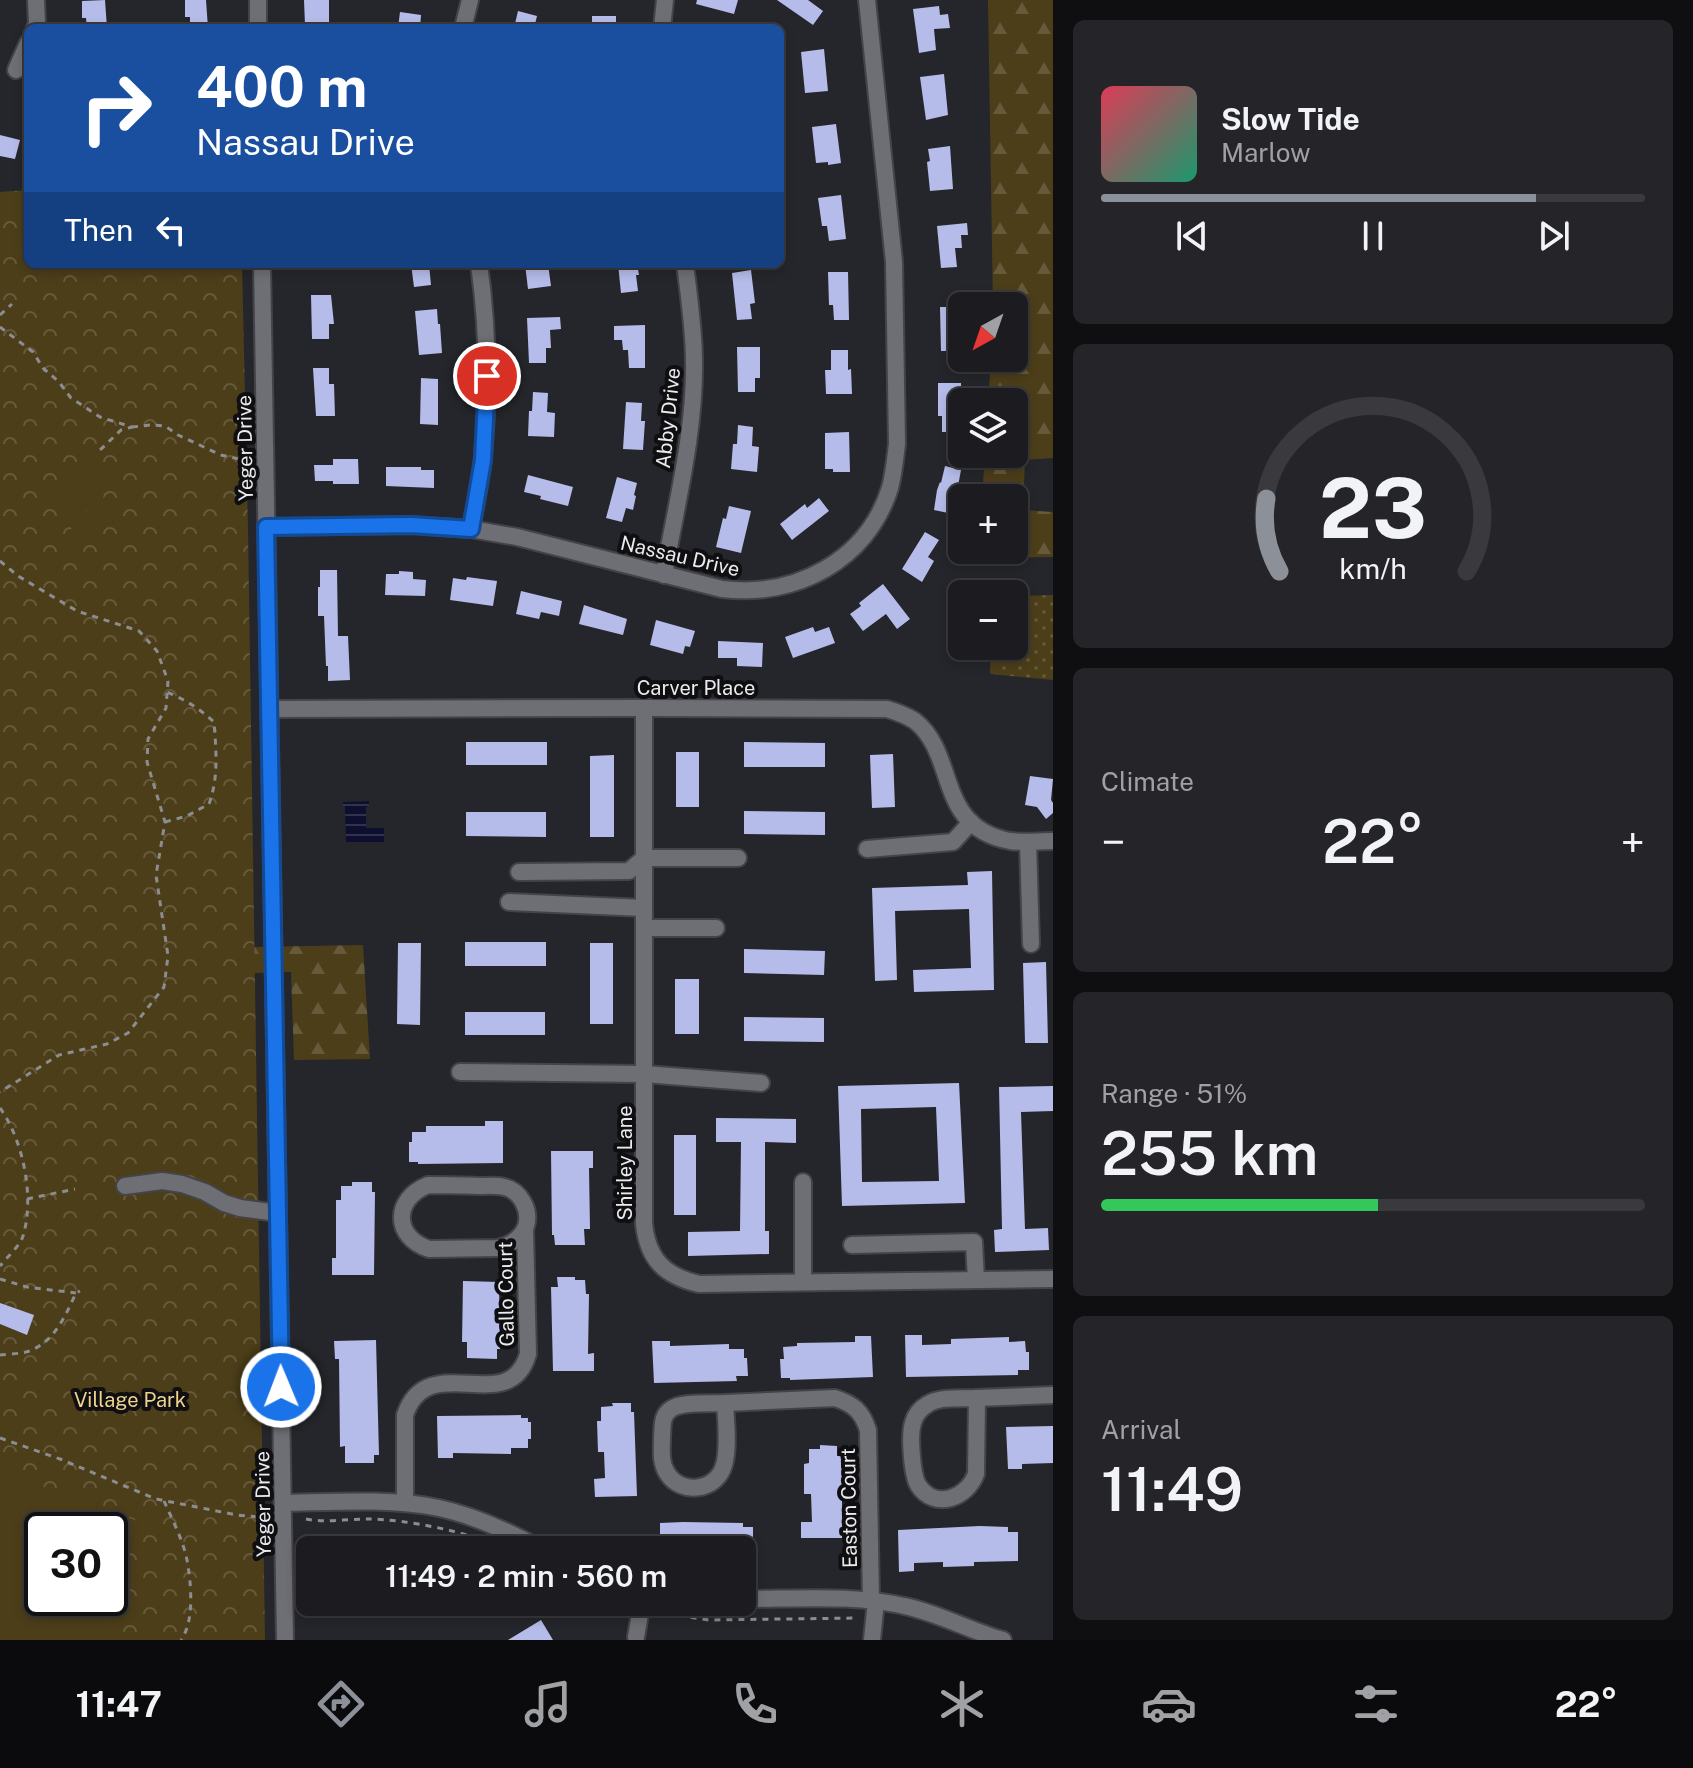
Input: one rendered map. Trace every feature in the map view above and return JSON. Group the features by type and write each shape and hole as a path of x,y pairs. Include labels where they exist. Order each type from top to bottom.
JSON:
{"street":[{"path":"36,0 37,24"},
{"path":"258,0 258,24"},
{"path":"464,24 470,0"},
{"path":"662,24 665,0"},
{"name":"Nassau Drive","path":"266,527 411,525 471,529 517,537 740,591 789,586 831,566 850,551 878,514 889,490 897,444 894,262 867,0"},
{"path":"16,70 24,52"},
{"name":"Yeger Drive","path":"262,268 285,1640"},
{"path":"471,529 483,460 487,404 487,348 479,268"},
{"name":"Abby Drive","path":"664,575 693,405 692,320 686,268"},
{"name":"Shirley Lane","path":"644,708 644,1224 651,1253 670,1273 699,1284 1053,1279"},
{"name":"Carver Place","path":"269,709 887,709 902,713 926,732 956,804 971,822"},
{"path":"867,849 953,842 971,822 979,829 1009,841 1053,841"},
{"path":"1028,842 1031,944"},
{"path":"519,872 629,871 644,858 738,858"},
{"path":"509,902 644,908"},
{"path":"644,928 716,928"},
{"path":"460,1072 644,1074 761,1083"},
{"path":"125,1186 162,1181 182,1184 232,1206 278,1213"},
{"path":"803,1182 803,1282"},
{"name":"Gallo Court","path":"405,1503 405,1415 416,1393 427,1386 439,1384 499,1384 509,1381 518,1374 528,1354 527,1219 522,1199 502,1186 428,1185 417,1189 403,1207 404,1229 410,1238 429,1249 498,1248 517,1240 525,1230"},
{"path":"852,1245 974,1242 976,1280"},
{"path":"977,1398 976,1474 972,1483 965,1492 955,1497 933,1497 918,1485 914,1475 911,1432 918,1413 927,1405 937,1400 977,1398 1053,1395"},
{"name":"Easton Court","path":"725,1403 726,1461 722,1472 706,1486 694,1488 676,1483 668,1475 662,1457 663,1419 674,1407 681,1405 725,1403 835,1398 849,1402 864,1418 868,1430 874,1607 872,1640"},
{"path":"283,1503 405,1503 478,1519 518,1536"},
{"path":"756,1599 847,1599 874,1607 908,1607 1003,1640"},
{"path":"634,1639 639,1616"}],"path":[{"path":"0,315 12,304"},
{"path":"0,327 33,352 43,368 71,398 100,417 132,427"},
{"path":"99,451 121,430 151,425 165,426 221,455 250,462 266,460"},
{"path":"0,561 18,576 77,611 139,631 157,651 168,681 166,708 148,739 147,762 165,822 156,875 168,956 164,987 128,1033 107,1044 59,1055 0,1092"},
{"path":"165,822 187,816 209,804 216,768 214,722 180,697 167,692"},
{"path":"0,1108 9,1121 21,1153 28,1207 22,1238 0,1266"},
{"path":"27,1199 75,1189"},
{"path":"0,1279 27,1287 78,1292 48,1340 28,1352 0,1355"},
{"path":"0,1438 156,1499 268,1518"},
{"path":"164,1501 187,1558 191,1608 181,1640"},
{"path":"304,1518 406,1522 468,1536"},
{"path":"674,1616 709,1620 874,1607"}],"green space":[{"path":"988,0 1053,0 1053,458 1028,460 1028,388 989,388 990,372 1028,372 1028,292 993,292"},
{"name":"Village Park","path":"24,190 24,268 242,268 265,1640 0,1640 0,192"},
{"path":"91,466 105,486 64,517 49,498"},
{"path":"984,468 1025,468 1024,484 983,484"},
{"path":"110,493 124,512 82,543 68,524"},
{"path":"1028,510 1053,512 1053,557 1028,557"},
{"path":"1053,595 1053,680 990,674 990,660 1028,660 1028,596"},
{"path":"0,734 251,947 363,945 370,1059 294,1060 291,972 255,973 234,983"},
{"path":"0,1471 113,1512 24,1512 24,1616 103,1616 94,1640 0,1640"},
{"path":"128,1518 140,1522 128,1553"}],"shaded area":[{"path":"369,801 366,828 384,828 384,842 346,842 343,802"}],"building":[{"path":"105,0 107,24 87,24 86,18 82,18 82,1"},
{"path":"185,0 206,0 208,24 190,24 190,17 185,17"},
{"path":"304,0 329,0 329,24 305,24"},
{"path":"697,0 738,0 734,14 696,4"},
{"path":"777,0 808,0 823,11 813,25"},
{"path":"939,6 940,15 948,14 950,28 934,29 936,50 919,53 913,9"},
{"path":"518,11 537,16 535,24 515,24"},
{"path":"400,12 421,15 420,24 398,24"},
{"path":"592,16 616,16 616,24 592,24"},
{"path":"824,49 828,91 805,93 801,52"},
{"path":"944,74 948,115 926,120 920,77"},
{"path":"836,124 841,163 816,163 812,127"},
{"path":"0,135 20,140 15,159 0,156"},
{"path":"950,146 953,189 930,191 928,149"},
{"path":"841,195 846,239 829,241 827,226 822,226 818,198"},
{"path":"967,223 968,235 961,235 962,248 955,248 957,267 941,268 937,226"},
{"path":"412,268 429,268 431,285 414,287"},
{"path":"525,268 549,268 551,286 528,289"},
{"path":"618,268 638,268 638,291 621,293"},
{"path":"751,270 755,303 750,304 752,319 737,320 732,273"},
{"path":"828,272 848,272 849,320 834,320 833,305 829,305"},
{"path":"311,295 331,295 334,324 329,324 329,339 312,339"},
{"path":"940,307 948,307 948,351 941,351"},
{"path":"437,309 442,353 419,355 415,311"},
{"path":"560,317 561,329 550,330 551,348 546,348 546,363 529,363 527,318"},
{"path":"645,325 645,368 629,368 628,350 623,350 622,340 614,340 614,326"},
{"path":"737,347 760,347 760,378 755,378 755,392 738,392"},
{"path":"831,350 848,350 852,394 826,394 825,370 831,370"},
{"path":"313,368 329,368 329,384 334,384 335,416 316,416"},
{"path":"421,378 438,379 438,425 420,424"},
{"path":"938,383 961,383 961,388 948,388 948,432 942,432 942,416 938,416"},
{"path":"533,392 548,393 547,412 555,413 554,437 528,436"},
{"path":"626,402 642,403 641,421 645,421 643,450 623,449"},
{"path":"738,425 753,427 752,446 759,447 757,472 731,469"},
{"path":"849,432 850,472 825,469 825,433"},
{"path":"333,459 358,459 359,484 315,481 314,465 333,465"},
{"path":"945,466 961,470 958,484 948,484 948,513 934,510"},
{"path":"386,467 434,470 434,488 386,486"},
{"path":"528,475 573,487 568,506 524,492"},
{"path":"617,477 637,483 633,510 626,508 622,522 606,518"},
{"path":"819,498 829,511 792,540 780,524 805,504 807,508"},
{"path":"729,506 751,511 741,553 716,547"},
{"path":"925,532 939,540 928,557 934,561 922,582 902,569"},
{"path":"320,570 337,570 338,636 348,636 350,680 328,681 324,616 318,616"},
{"path":"399,571 413,572 413,579 426,580 425,596 385,595 386,574 399,574"},
{"path":"467,577 497,581 493,606 450,600 453,578 466,580"},
{"path":"883,584 910,619 897,629 886,614 863,631 850,614"},
{"path":"521,591 562,601 559,616 541,612 539,619 516,614"},
{"path":"584,605 627,619 623,635 579,624"},
{"path":"656,620 695,631 690,647 685,646 683,654 650,645"},
{"path":"813,627 815,632 829,627 835,643 793,658 785,637"},
{"path":"718,641 763,643 762,667 737,666 737,658 718,658"},
{"path":"466,742 547,742 547,765 466,765"},
{"path":"744,742 825,743 825,767 744,767"},
{"path":"676,752 699,752 699,807 676,807"},
{"path":"893,754 895,807 872,808 870,755"},
{"path":"614,755 614,837 590,837 590,756"},
{"path":"1030,776 1053,779 1053,813 1046,819 1037,807 1025,805"},
{"path":"744,811 825,812 825,835 744,834"},
{"path":"466,812 546,812 546,837 466,836"},
{"path":"992,871 994,990 914,992 913,970 971,968 969,909 895,911 897,980 875,981 872,888 968,885 967,872"},
{"path":"465,942 546,942 546,966 465,966"},
{"path":"398,943 421,943 420,1025 397,1024"},
{"path":"590,943 613,943 613,1024 590,1024"},
{"path":"744,949 825,951 824,975 744,973"},
{"path":"1046,962 1048,1043 1025,1043 1023,963"},
{"path":"675,979 699,979 699,1034 675,1034"},
{"path":"465,1012 545,1012 545,1035 465,1035"},
{"path":"744,1017 824,1018 824,1042 744,1041"},
{"path":"959,1083 965,1203 842,1206 838,1086","holes":["936,1107 939,1181 862,1182 861,1109"]},
{"path":"1053,1086 1053,1111 1021,1112 1025,1229 1048,1228 1049,1250 995,1252 994,1230 1002,1229 999,1087"},
{"path":"716,1118 796,1119 796,1143 765,1142 765,1231 769,1231 769,1254 688,1256 688,1232 740,1231 741,1142 716,1142"},
{"path":"485,1121 503,1121 503,1163 409,1162 412,1132 426,1132 426,1126 485,1126"},
{"path":"674,1135 696,1135 696,1215 674,1215"},
{"path":"551,1151 593,1151 593,1168 589,1168 590,1229 584,1229 585,1245 555,1245 552,1235"},
{"path":"352,1182 372,1182 372,1192 375,1192 374,1275 332,1275 332,1258 336,1258 336,1200 341,1200 341,1186 352,1186"},
{"path":"557,1277 585,1280 586,1294 589,1294 588,1354 594,1353 594,1371 553,1371 551,1287 558,1287"},
{"path":"463,1281 499,1282 500,1349 497,1349 497,1359 467,1358 467,1342 462,1342"},
{"path":"0,1303 34,1315 27,1335 0,1324"},
{"path":"905,1335 922,1335 922,1345 951,1344 951,1339 1009,1337 1009,1342 1025,1341 1026,1352 1029,1352 1029,1370 1018,1370 1018,1375 906,1377"},
{"path":"855,1336 871,1336 873,1377 781,1378 783,1347 797,1346 797,1343 855,1342"},
{"path":"376,1340 379,1455 374,1455 374,1463 345,1463 345,1446 340,1447 339,1359 335,1359 334,1341"},
{"path":"652,1341 670,1341 670,1346 729,1344 729,1349 744,1349 748,1376 736,1376 737,1381 654,1383"},
{"path":"612,1403 631,1403 631,1412 634,1412 637,1496 595,1497 594,1479 605,1478 604,1452 598,1452 597,1421 601,1421 601,1407 613,1406"},
{"path":"521,1415 521,1418 528,1418 531,1422 528,1448 511,1448 511,1454 453,1453 453,1458 438,1458 437,1416"},
{"path":"1053,1426 1053,1463 1022,1464 1022,1469 1008,1469 1006,1427"},
{"path":"820,1445 837,1446 837,1456 842,1456 842,1538 801,1538 801,1522 812,1522 811,1494 804,1494 804,1464 809,1463 809,1449 820,1449"},
{"path":"660,1523 743,1523 743,1527 753,1527 753,1536 660,1536"},
{"path":"1008,1527 1008,1532 1018,1532 1018,1561 974,1562 974,1566 943,1567 943,1562 914,1563 914,1571 899,1572 898,1530"},
{"path":"541,1620 553,1640 508,1640"}],"route":[{"path":"281,1387 266,527 411,525 471,529 483,460 487,376"}]}
